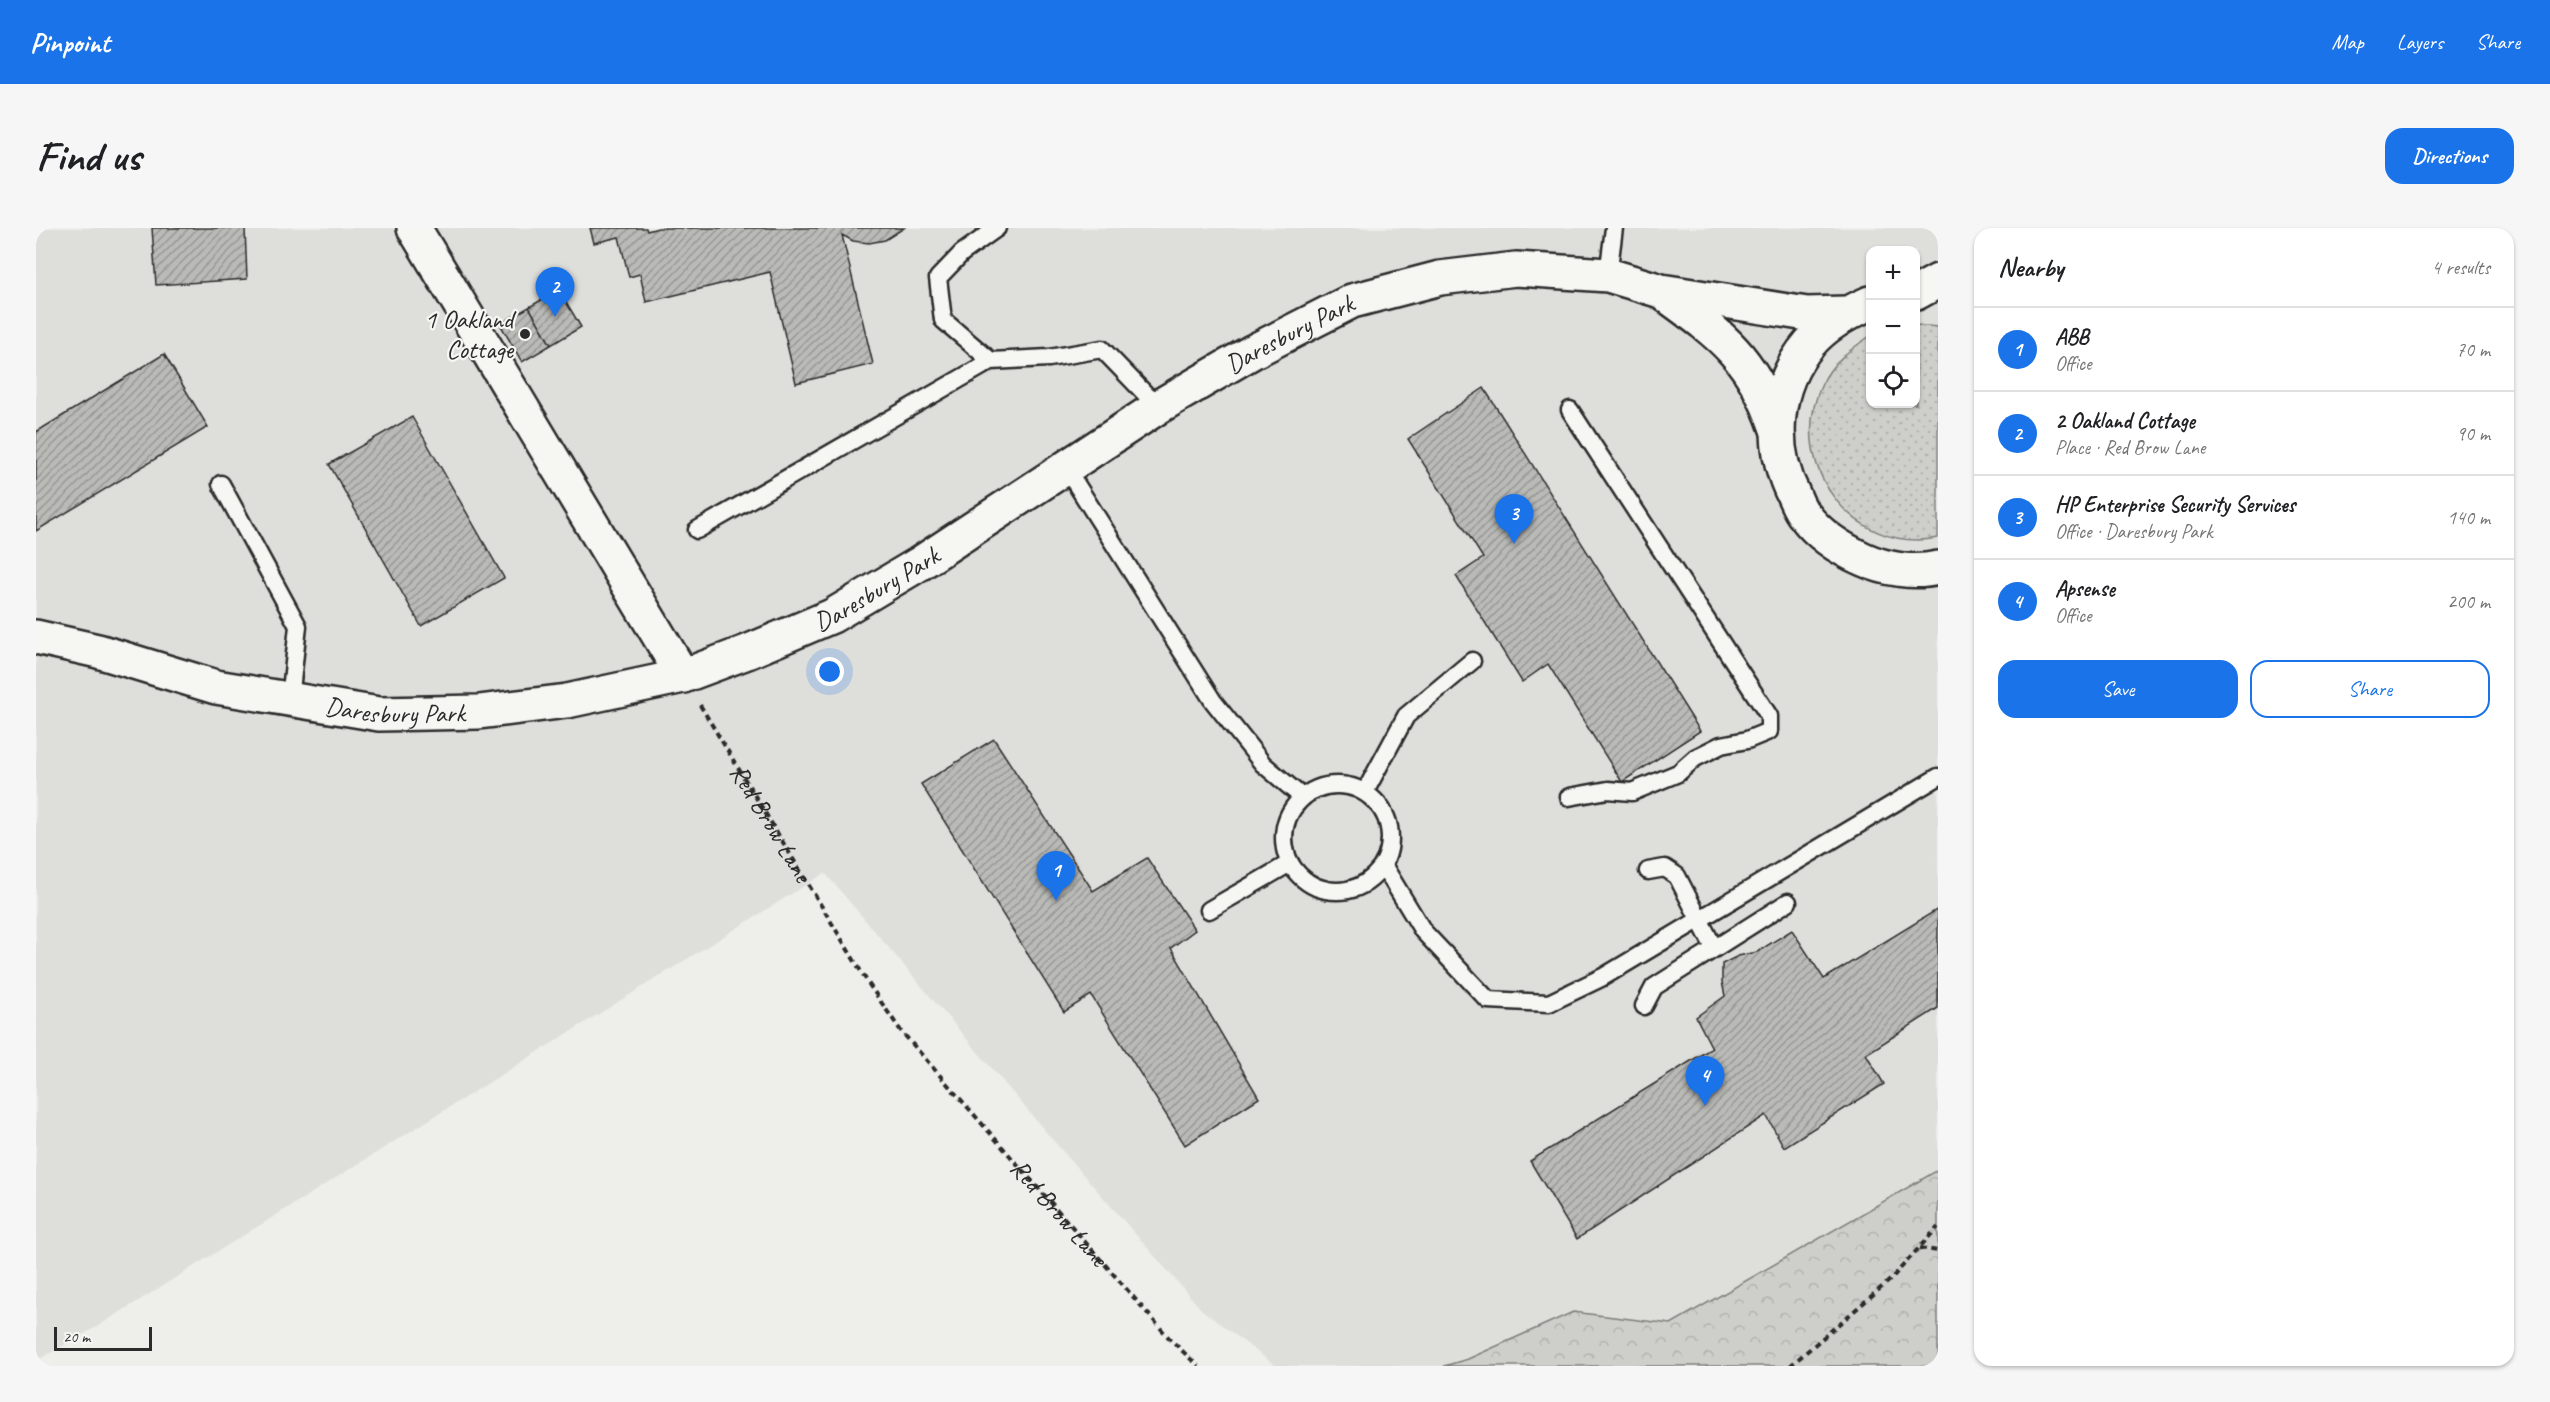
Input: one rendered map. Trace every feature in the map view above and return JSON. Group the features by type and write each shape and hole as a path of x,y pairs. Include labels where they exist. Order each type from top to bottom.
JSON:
{"street":[{"path":"414,228 683,676"},
{"name":"Daresbury Park","path":"36,637 98,651 216,687 379,714 479,712 567,701 683,676 832,616 919,564 1158,406 1252,352 1352,301 1440,278 1516,268 1608,275 1661,291"},
{"path":"1920,292 1938,281"},
{"path":"1661,291 1807,314 1858,308"},
{"path":"1661,291 1707,325 1743,359 1767,402 1776,429 1783,475 1804,516 1838,548 1880,567 1927,571 1938,568"},
{"path":"1920,295 1938,299"},
{"path":"1776,429 1786,383 1810,343 1858,308"}],"lane":[{"path":"991,361 943,320 938,278 962,253 997,228"},
{"path":"1608,275 1614,228"},
{"path":"697,530 991,361 1048,358 1102,349 1158,406"},
{"path":"1569,797 1608,789 1632,792 1678,773 1695,758 1721,745 1747,740 1769,731 1769,716 1570,410"},
{"path":"1066,468 1213,701 1263,764 1302,797"},
{"path":"221,484 298,626 290,700"},
{"path":"1365,792 1406,716 1472,661"},
{"path":"1383,865 1423,931 1488,1000 1549,1003 1604,977 1938,777"},
{"path":"1333,784 1349,786 1365,792 1377,803 1386,817 1390,833 1389,850 1383,865 1372,877 1359,886 1344,891 1328,890 1313,885 1300,876 1290,863 1284,846 1285,828 1291,811 1302,797 1316,789 1333,784"},
{"path":"1209,909 1290,863"},
{"path":"1648,871 1665,868 1677,876 1714,948"},
{"path":"1644,1006 1654,987 1788,902"}],"path":[{"name":"Red Brow Lane","path":"683,676 868,983 901,1031 1170,1339 1198,1366"},
{"path":"1790,1366 1889,1281 1938,1227"},
{"path":"1920,1248 1938,1251"}],"shaded area":[{"path":"36,228 1938,228 1938,1170 1671,1324 1573,1312 1468,1359 1444,1366 1276,1366 1202,1310 1052,1139 825,873 98,1326 36,1361"}],"green space":[{"path":"1920,325 1938,327 1938,538 1907,539 1878,532 1853,517 1834,497 1820,471 1812,443 1813,414 1826,376 1849,351 1866,339 1866,408 1920,408"},
{"path":"1938,1170 1938,1366 1444,1366 1468,1359 1573,1312 1671,1324"}],"building":[{"path":"152,228 245,228 247,279 156,285"},
{"path":"590,228 646,228 647,231 658,228 904,228 885,240 869,243 853,241 842,235 873,364 796,383 770,272 646,302 640,274 629,277 619,237 594,243"},
{"path":"559,290 581,327 551,345 529,307"},
{"name":"1 Oakland Cottage","path":"529,307 551,345 522,362 500,324"},
{"path":"164,354 208,427 36,531 36,432"},
{"path":"1484,388 1700,731 1622,782 1548,664 1522,682 1456,576 1483,558 1408,439"},
{"path":"412,417 504,578 421,626 329,464"},
{"path":"994,739 1093,891 1147,858 1195,930 1171,948 1259,1098 1185,1145 1091,995 1064,1012 921,784"},
{"path":"1938,909 1938,1008 1866,1054 1884,1084 1784,1147 1766,1115 1577,1239 1530,1161 1712,1048 1696,1017 1725,996 1722,964 1738,956 1757,952 1792,930 1824,979"}],"place":[{"name":"2 Oakland Cottage","path":"555,317"},
{"name":"1 Oakland Cottage","path":"525,334"},
{"name":"HP Enterprise Security Services","path":"1514,544"},
{"name":"ABB","path":"1056,901"},
{"name":"Apsense","path":"1705,1106"}]}
